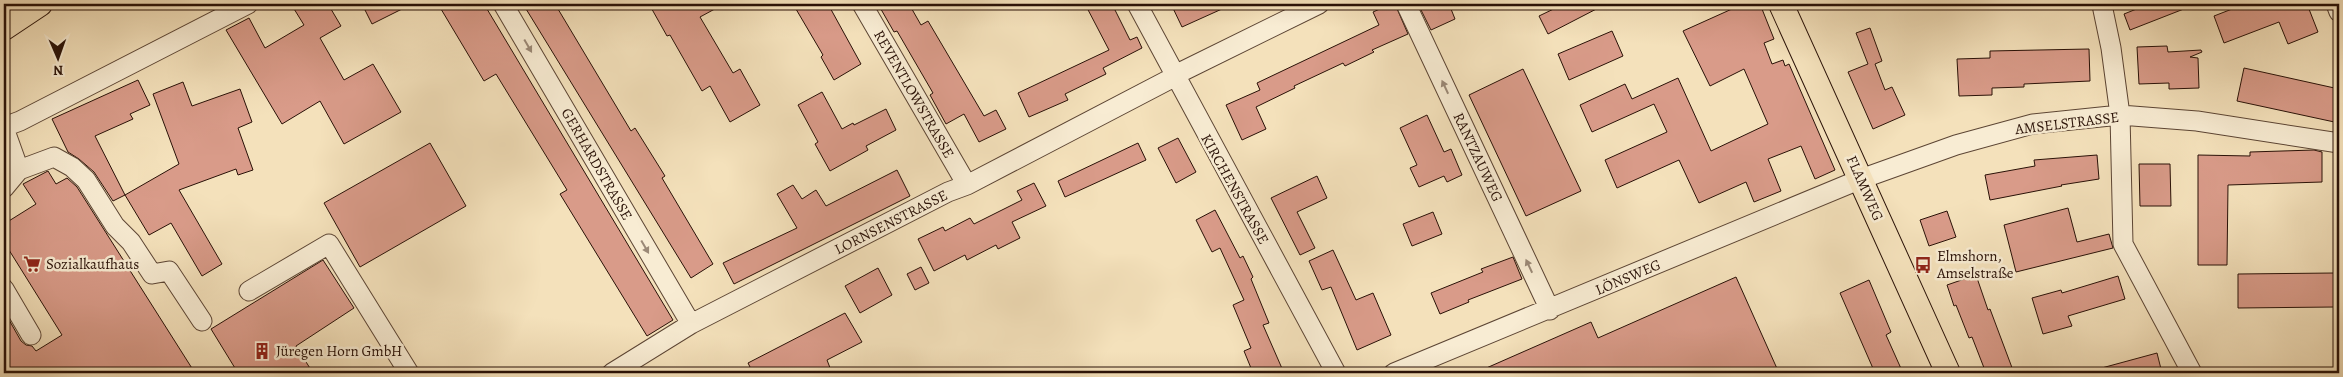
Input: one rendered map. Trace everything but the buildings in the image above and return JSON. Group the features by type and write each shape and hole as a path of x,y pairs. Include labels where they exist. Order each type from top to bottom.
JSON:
{"main road":[{"path":"4,28 40,4"},
{"name":"FLAMWEG","path":"1781,4 1948,373"}],"street":[{"path":"19,170 4,128 20,122 248,4"},
{"name":"GERHARDSTRASSE","path":"503,4 691,324"},
{"name":"REVENTLOWSTRASSE","path":"862,4 967,185"},
{"name":"KIRCHENSTRASSE","path":"1137,4 1179,74 1336,373"},
{"name":"LORNSENSTRASSE","path":"612,373 691,324 1319,4"},
{"name":"RANTZAUWEG","path":"1406,4 1550,310"},
{"path":"2336,4 2339,12"},
{"path":"2102,5 2111,48 2120,115 2123,244 2192,373"},
{"name":"AMSELSTRASSE","path":"1861,178 1956,145 2033,124 2120,115 2196,121 2339,143"},
{"path":"4,188 19,170 54,157 72,167 86,180 115,226 131,242 152,274 169,271 202,321"},
{"name":"LÖNSWEG","path":"1394,373 1434,366 1550,310 1861,178"},
{"path":"249,291 329,244 409,373"},
{"path":"4,289 31,335"}],"place":[{"name":"Sozialkaufhaus","path":"32,264"},
{"name":"Elmshorn, Amselstraße","path":"1923,265"},
{"name":"Jüregen Horn GmbH","path":"262,351"}]}
